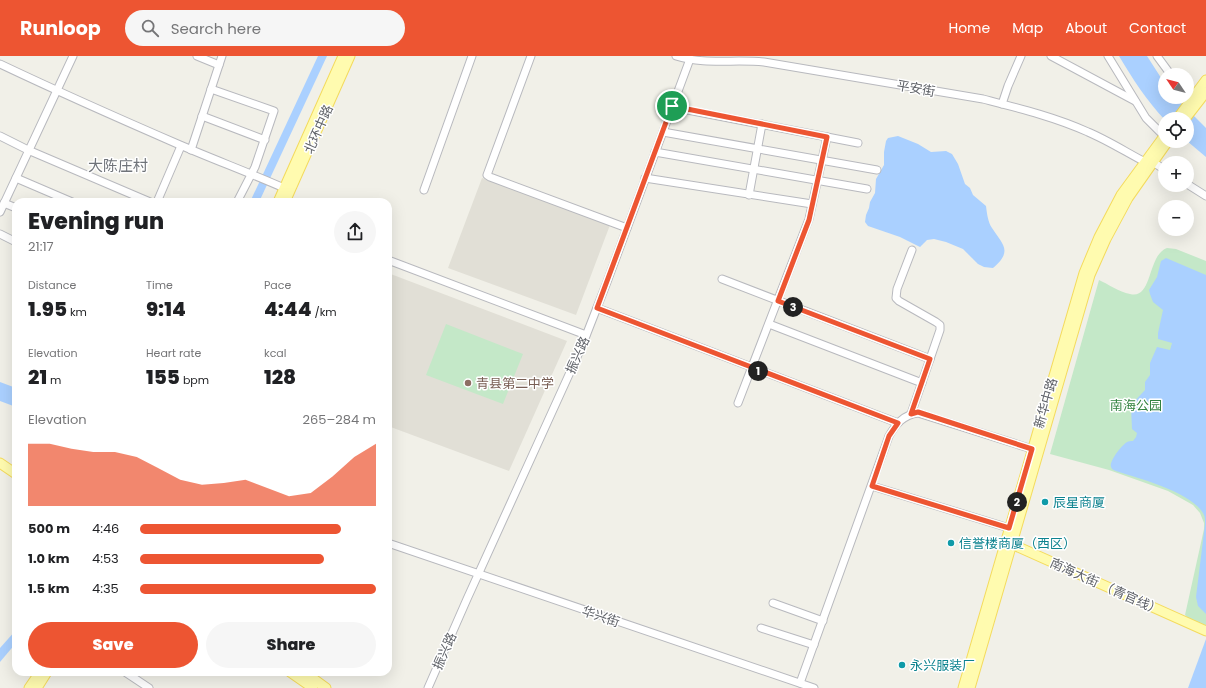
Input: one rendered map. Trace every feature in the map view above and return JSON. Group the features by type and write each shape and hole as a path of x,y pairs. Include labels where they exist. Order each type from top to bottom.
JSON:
{"main road":[{"name":"北环中路","path":"280,198 343,56"},
{"name":"北环中路","path":"287,198 350,56"},
{"path":"1185,112 1199,96 1206,80"},
{"name":"新华中路","path":"963,688 1009,543 1090,275 1117,216 1159,148"},
{"name":"新华中路","path":"970,688 1009,543 1009,528 1084,273 1099,237 1114,207 1131,180 1149,162"},
{"path":"0,463 12,471"},
{"name":"南海大街 （青官线）","path":"1009,543 1206,631"},
{"path":"29,688 37,676"},
{"path":"37,688 45,676"},
{"path":"296,676 313,688"},
{"path":"310,676 326,688"}],"street":[{"path":"0,212 4,198 16,178 72,56"},
{"path":"197,56 219,65"},
{"path":"191,150 222,56"},
{"path":"424,190 472,56"},
{"path":"531,56 487,175 627,228"},
{"name":"平安街","path":"676,56 708,61 744,60 764,62 970,97 1002,104 1086,131 1158,166"},
{"path":"1002,104 1021,56"},
{"path":"1051,56 1136,101"},
{"path":"1108,56 1146,118 1158,129"},
{"path":"1157,56 1166,68"},
{"name":"振兴路","path":"428,688 586,335 690,59"},
{"path":"0,73 2,64 181,146 251,173 284,188"},
{"path":"211,89 274,111 255,167 240,198"},
{"path":"672,106 858,143"},
{"path":"202,116 265,140"},
{"path":"749,194 762,124"},
{"path":"663,132 877,170"},
{"path":"0,136 28,150 141,198"},
{"path":"738,403 805,232 827,137"},
{"path":"159,198 181,146"},
{"path":"655,152 867,189"},
{"path":"16,178 63,198"},
{"path":"645,178 812,204"},
{"path":"1194,188 1206,196"},
{"path":"4,198 12,205"},
{"path":"0,234 12,240"},
{"path":"911,414 940,330 940,325 932,319 898,302 896,298 897,289 912,250"},
{"path":"392,262 586,335"},
{"path":"722,279 930,359"},
{"path":"597,308 898,423"},
{"path":"769,324 922,383"},
{"path":"800,683 889,436 898,423 906,416 918,412 1032,449"},
{"path":"872,486 1009,528"},
{"name":"华兴街","path":"392,544 814,688"},
{"path":"773,603 823,620"},
{"path":"761,628 814,645"},
{"path":"131,676 149,688"}],"shaded area":[{"path":"482,178 610,225 576,315 448,268"},
{"name":"青县第二中学","path":"392,275 567,341 509,471 392,427"}],"green space":[{"name":"南海公园","path":"1167,248 1176,249 1206,261 1206,626 1189,619 1185,615 1204,529 1204,523 1200,513 1193,505 1168,491 1109,470 1050,454 1099,280 1122,292 1137,294 1143,290 1147,284 1156,259 1161,252"},
{"path":"446,324 523,354 503,404 426,375"}],"water":[{"path":"318,56 327,56 261,198 252,198"},
{"path":"1119,56 1147,56 1158,73 1158,104 1182,104 1190,112 1158,112 1129,73"},
{"path":"1194,116 1206,128 1206,157 1194,147"},
{"path":"898,136 918,144 931,152 946,151 952,154 958,164 965,184 970,188 973,195 986,206 987,215 992,228 1004,248 1003,257 993,268 984,267 978,264 963,249 946,242 934,239 927,240 920,247 900,237 868,226 865,222 870,202 875,193 876,179 884,165 886,141 888,138"},
{"path":"1166,258 1206,275 1206,614 1198,606 1196,597 1205,524 1204,515 1190,500 1179,494 1153,483 1115,471 1111,467 1112,461 1119,450 1127,442 1133,441 1136,437 1137,433 1132,429 1131,405 1145,390 1145,382 1150,375 1150,363 1157,347 1170,350 1172,343 1158,339 1163,310 1153,302 1149,290 1157,277 1161,261"},
{"path":"0,382 12,386 12,406 0,401"},
{"path":"12,634 12,648 0,662 0,648"},
{"path":"1206,639 1206,688 1188,688"}],"place":[{"name":"青县第二中学","path":"468,383"},
{"name":"辰星商厦","path":"1045,502"},
{"name":"信誉楼商厦（西区）","path":"951,543"},
{"name":"永兴服装厂","path":"902,665"}],"district":[{"name":"大陈庄村","path":"118,166"}],"route":[{"path":"672,106 827,137 809,220 778,301 930,359 911,414 918,412 1032,449 1009,528 872,486 889,436 898,423 597,308 672,106"}]}
